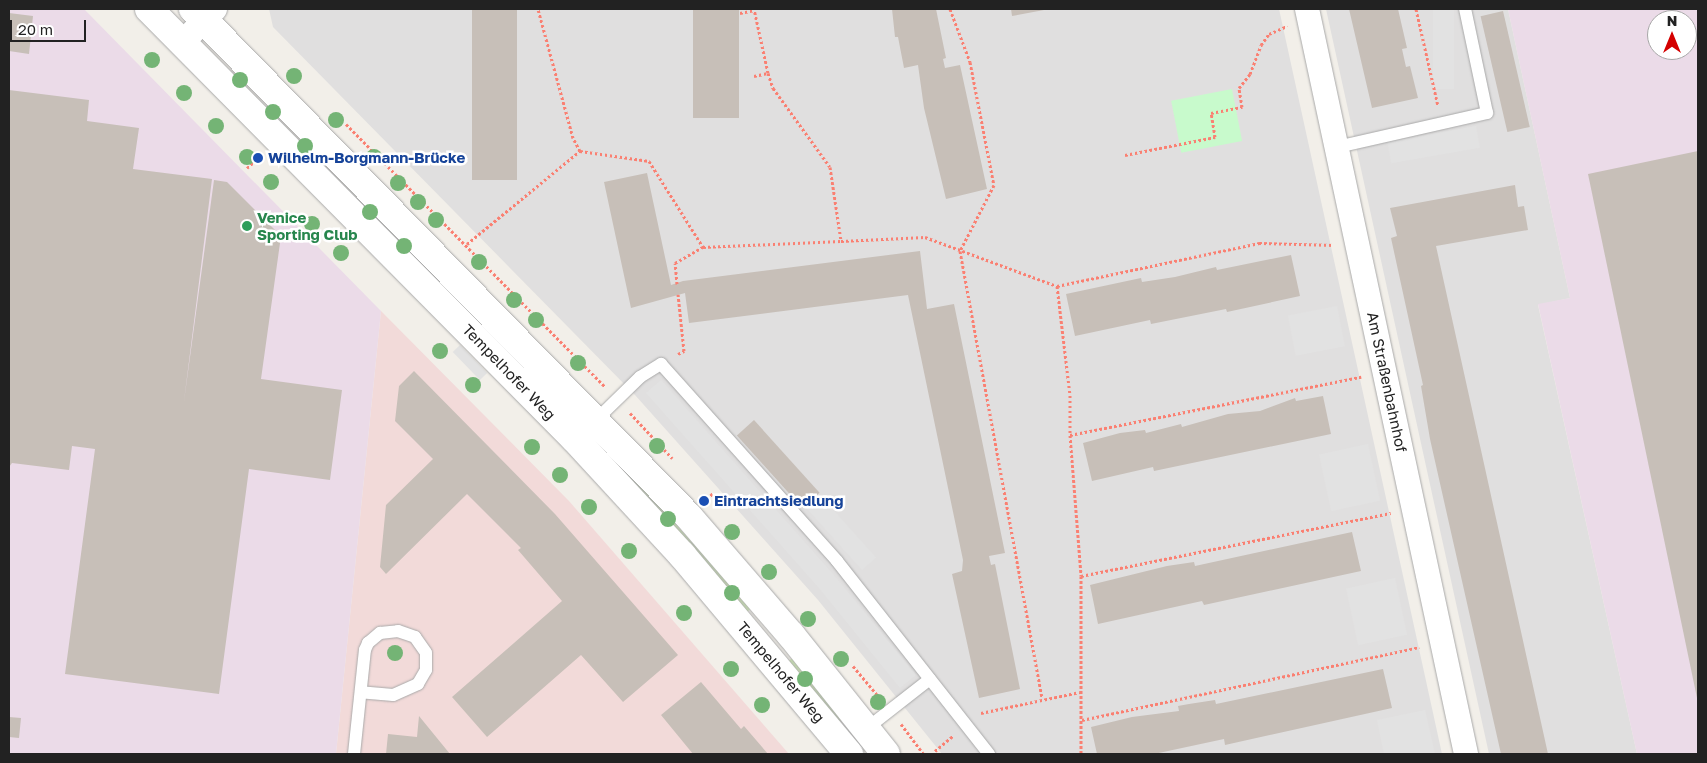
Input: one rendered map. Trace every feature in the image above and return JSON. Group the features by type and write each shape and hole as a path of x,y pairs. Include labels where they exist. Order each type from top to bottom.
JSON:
{"street":[{"name":"Tempelhofer Weg","path":"149,9 575,439 682,555 849,754"},
{"name":"Am Straßenbahnhof","path":"1307,9 1466,754"},
{"name":"Tempelhofer Weg","path":"204,12 689,517 790,635 886,754"},
{"path":"182,42 204,12"},
{"path":"768,656 790,635"}],"lane":[{"path":"1337,147 1487,113 1465,9"},
{"path":"596,419 640,377 661,364 838,561 989,754"},
{"path":"354,754 361,692 368,643 380,633 398,631 415,637 426,653 426,670 418,684 393,694 361,692"},
{"path":"866,728 930,679"}],"path":[{"path":"538,9 573,138 580,151"},
{"path":"740,13 755,9 768,73 773,88 830,167 841,241"},
{"path":"950,9 970,62 994,185 960,251 1042,698"},
{"path":"1416,9 1442,123"},
{"path":"1125,155 1215,137 1211,113 1242,107 1239,88 1250,74 1261,45 1269,34 1286,26"},
{"path":"754,76 768,73"},
{"path":"466,244 580,151 649,161 703,247"},
{"path":"247,168 258,158"},
{"path":"677,284 675,263 703,247 925,237 1057,286 1259,243 1335,245"},
{"path":"1057,286 1070,395 1070,435 1081,576 1081,754"},
{"path":"661,364 684,351 678,294"},
{"path":"1070,435 1364,376"},
{"path":"1081,576 1394,513"},
{"path":"1082,720 1423,646"},
{"path":"935,752 966,724 984,711 1080,692"}],"shaded area":[{"path":"9,9 84,9 381,311 336,754 9,754"},
{"path":"269,9 1279,9 1442,754 942,754 818,600 635,395 273,27"},
{"path":"1326,9 1508,9 1570,298 1538,305 1637,754 1489,754"},
{"path":"1433,9 1454,9 1454,89 1433,89"},
{"path":"1508,9 1698,9 1698,754 1637,754 1538,304 1570,298"},
{"path":"1476,126 1480,148 1391,163 1387,142"},
{"path":"1337,306 1345,346 1296,356 1288,316"},
{"path":"381,311 569,501 789,754 336,754"},
{"path":"460,345 487,373 480,380 453,352"},
{"path":"661,380 833,574 916,675 900,688 819,588 646,393"},
{"path":"1368,444 1380,501 1331,511 1319,454"},
{"path":"820,495 876,557 862,570 806,508"},
{"path":"1395,578 1407,635 1358,645 1346,588"},
{"path":"1425,710 1435,754 1384,754 1377,720"}],"green space":[{"path":"1232,89 1242,141 1181,153 1171,101"},
{"path":"590,429 751,608 742,616 581,437"},
{"path":"794,659 844,718 834,726 787,663"}],"building":[{"path":"472,9 517,9 517,180 472,180"},
{"path":"693,9 739,9 739,118 693,118"},
{"path":"892,9 936,9 946,58 943,59 945,68 960,65 987,189 946,199 924,108 918,65 904,68 898,37 895,37"},
{"path":"1011,9 1044,9 1044,10 1012,16"},
{"path":"1349,9 1398,9 1407,48 1402,49 1406,67 1410,66 1418,98 1372,108"},
{"path":"1503,11 1530,127 1507,132 1481,16"},
{"path":"9,13 33,16 29,54 9,51"},
{"path":"9,90 89,100 87,121 139,128 133,169 212,179 184,401 214,180 227,182 281,236 261,379 342,390 330,480 249,469 219,694 65,674 95,449 72,446 69,470 12,463 9,467"},
{"path":"1698,151 1698,698 1697,698 1588,174"},
{"path":"647,173 671,285 683,281 920,251 927,309 954,304 1005,553 989,556 991,565 995,564 1020,689 979,698 952,574 962,571 963,560 908,295 689,323 685,293 631,308 604,182"},
{"path":"1515,185 1518,207 1524,206 1528,230 1436,246 1548,754 1501,754 1430,439 1421,386 1423,385 1391,238 1397,236 1390,208"},
{"path":"1291,255 1300,296 1227,312 1226,309 1151,324 1150,320 1075,336 1066,294 1141,278 1142,282 1175,277 1216,267 1217,270"},
{"path":"414,371 555,514 678,655 623,702 581,655 487,737 452,697 562,601 518,550 521,548 467,494 386,574 380,567 386,505 433,459 395,421 399,386"},
{"path":"1323,396 1331,434 1154,471 1153,467 1092,481 1083,443 1120,433 1145,430 1146,433 1181,424 1182,427 1228,414 1260,411 1295,398 1296,401"},
{"path":"754,420 820,493 802,508 737,435"},
{"path":"1352,532 1361,571 1204,605 1202,601 1098,624 1090,585 1167,566 1194,562 1195,566"},
{"path":"1383,669 1392,708 1225,745 1224,739 1154,754 1097,754 1091,727 1132,717 1179,711 1178,706 1215,700 1216,704"},
{"path":"701,682 741,729 744,726 768,754 693,754 661,715"},
{"path":"419,716 450,754 386,754 388,734 417,737"},
{"path":"9,717 21,718 19,738 9,737"}],"place":[{"name":"Wilhelm-Borgmann-Brücke","path":"258,158"},
{"name":"Venice Sporting Club","path":"247,226"},
{"name":"Eintrachtsiedlung","path":"704,501"}]}
